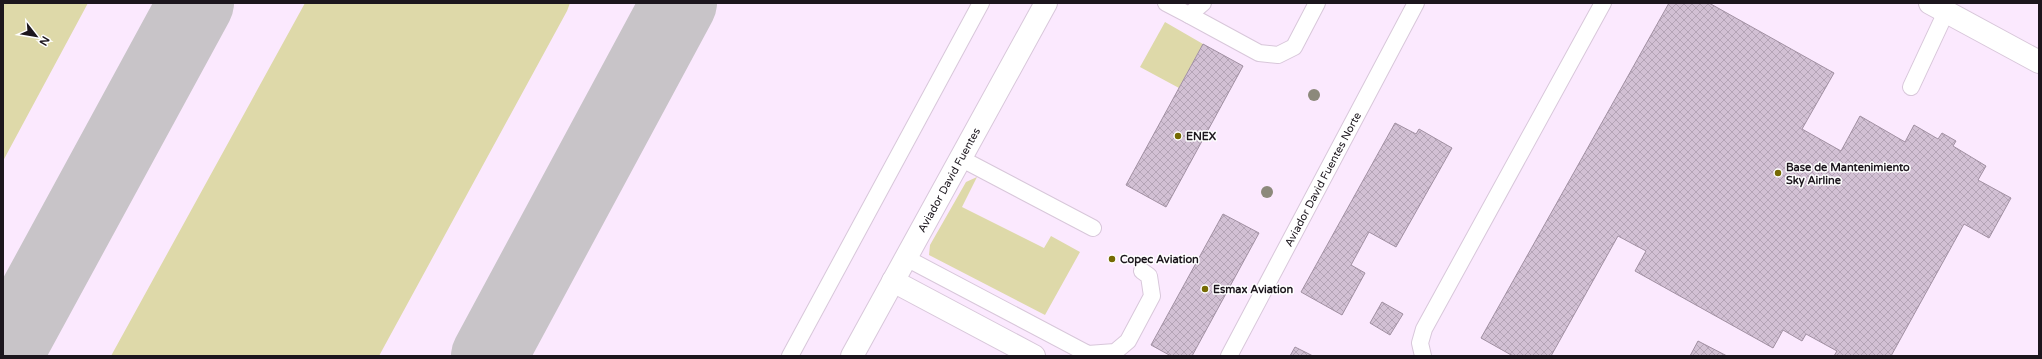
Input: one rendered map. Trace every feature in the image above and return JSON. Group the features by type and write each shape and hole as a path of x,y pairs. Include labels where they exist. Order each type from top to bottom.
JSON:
{"street":[{"name":"Aviador David Fuentes","path":"852,356 1046,3"},
{"path":"1938,7 2039,62"},
{"path":"893,281 1034,356"}],"lane":[{"path":"790,356 981,3"},
{"path":"1166,3 1259,53 1278,55 1294,47 1317,3"},
{"path":"1189,15 1203,3"},
{"name":"Aviador David Fuentes Norte","path":"1229,356 1416,3"},
{"path":"1423,356 1420,343 1424,329 1603,3"},
{"path":"1911,88 1938,7"},
{"path":"960,158 1093,228"},
{"path":"906,258 1088,354 1115,352 1128,341 1152,296 1149,276 1142,272"}],"shaded area":[{"path":"3,3 2039,3 2039,356 3,356"},
{"path":"3,3 88,3 3,161"},
{"path":"305,3 570,3 379,356 111,356"},
{"path":"1165,22 1203,44 1179,88 1140,67"},
{"path":"977,177 962,207 1044,248 1051,236 1080,252 1045,315 929,255 930,245 966,182"}],"building":[{"name":"Base de Mantenimiento Sky Airline","path":"1669,3 1709,3 1834,73 1802,129 1841,151 1860,116 1905,142 1914,125 1938,139 1942,133 1956,141 1953,146 1986,166 1978,180 2011,198 1989,238 1964,224 1891,356 1834,356 1837,351 1806,334 1802,341 1783,330 1773,348 1635,271 1646,251 1618,236 1551,356 1513,356 1481,338"},
{"name":"ENEX","path":"1203,44 1243,66 1166,207 1126,185"},
{"path":"1395,123 1416,134 1419,129 1452,148 1396,247 1369,232 1351,265 1365,273 1342,315 1301,292"},
{"name":"Esmax Aviation","path":"1223,214 1259,233 1192,356 1171,356 1151,345"},
{"path":"1382,302 1403,314 1390,335 1370,323"},
{"path":"1698,341 1727,356 1690,356"},
{"path":"1295,347 1313,356 1290,356"}],"taxiway":[{"path":"4,356 196,3"},
{"path":"489,356 679,3"}],"place":[{"name":"ENEX","path":"1178,136"},
{"name":"Base de Mantenimiento Sky Airline","path":"1778,173"},
{"name":"Copec Aviation","path":"1112,259"},
{"name":"Esmax Aviation","path":"1205,289"}]}
